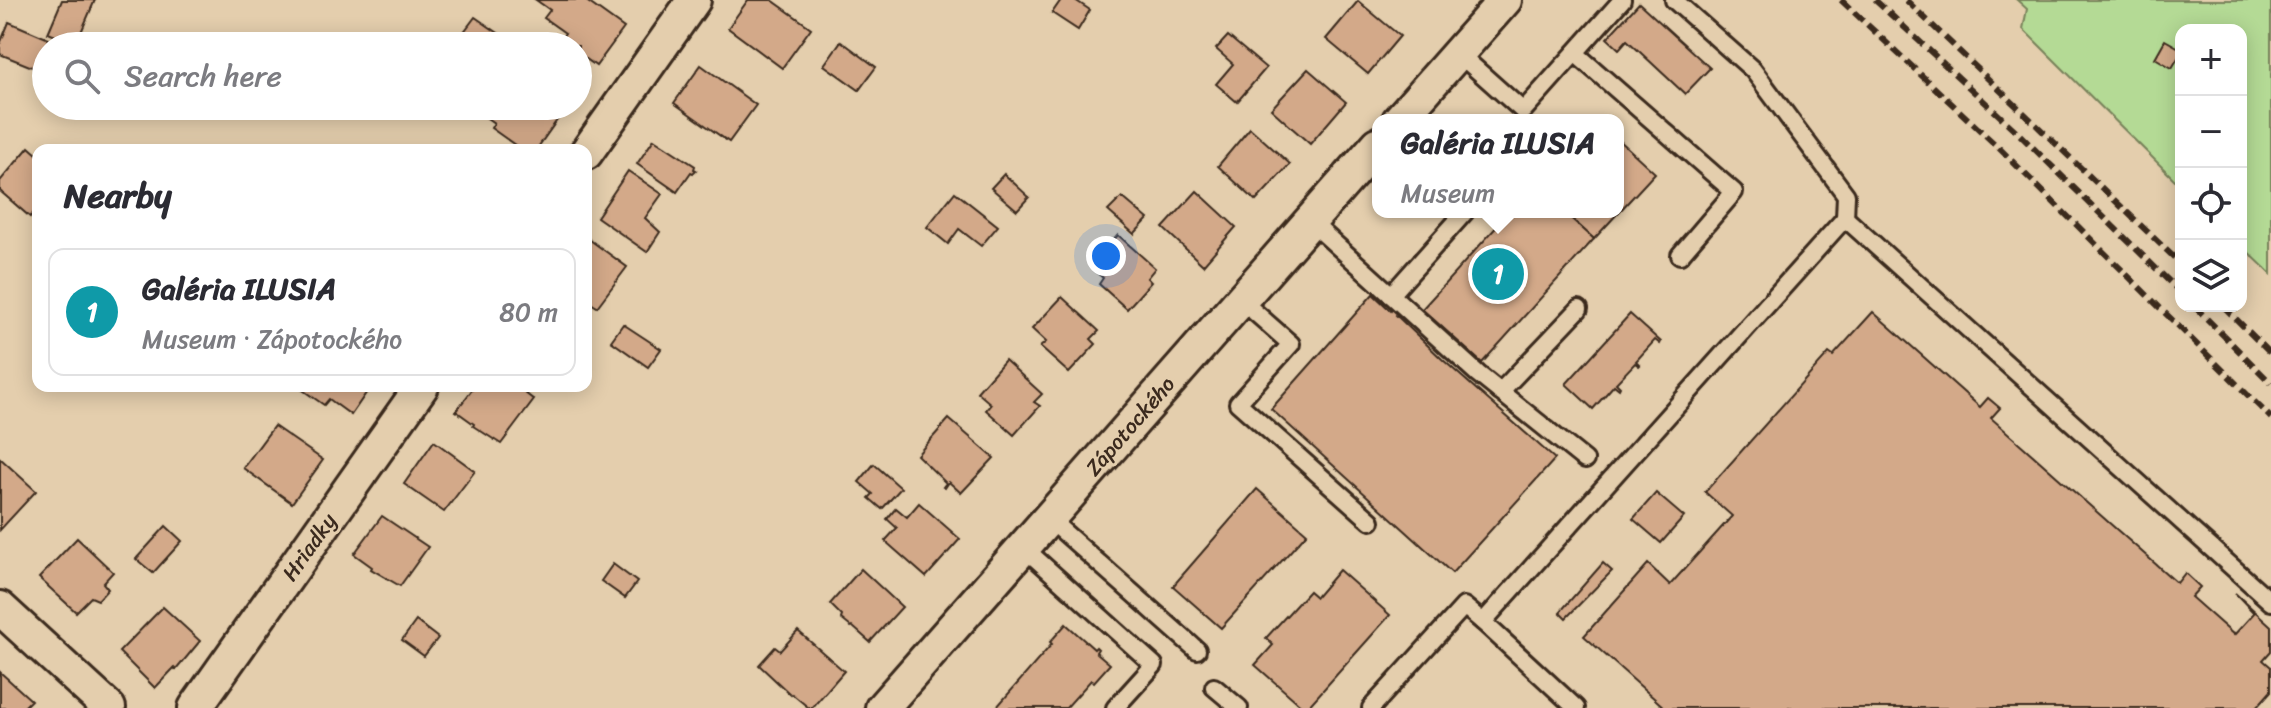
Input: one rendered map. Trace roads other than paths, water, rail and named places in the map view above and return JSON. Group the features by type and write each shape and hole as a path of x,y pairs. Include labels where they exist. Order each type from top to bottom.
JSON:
{"street":[{"path":"592,144 694,0"},
{"path":"1404,114 1505,0"},
{"name":"Zápotockého","path":"882,708 1372,151"},
{"name":"Hriadky","path":"195,708 418,392"},
{"path":"0,608 109,708"}],"lane":[{"path":"1458,53 1523,111 1622,0"},
{"path":"1483,622 1845,218 1846,195 1753,70 1674,0"},
{"path":"1575,53 1734,192 1680,255"},
{"path":"1391,295 1460,218"},
{"path":"1845,218 2271,602"},
{"path":"1310,221 1500,392 1585,460"},
{"path":"1241,300 1291,344 1238,403 1371,521"},
{"path":"1500,392 1579,309"},
{"path":"1048,518 1197,650"},
{"path":"1023,547 1154,665 1115,708"},
{"path":"1371,708 1464,606 1576,708"},
{"path":"1214,687 1239,708"}],"railway":[{"path":"1841,0 1999,148 2271,418"},
{"path":"1875,0 2015,130 2175,287"},
{"path":"1906,0 2175,258"},
{"path":"2200,312 2271,383"},
{"path":"2229,312 2271,354"}],"place":[{"name":"Galéria ILUSIA","path":"1498,274"}]}
